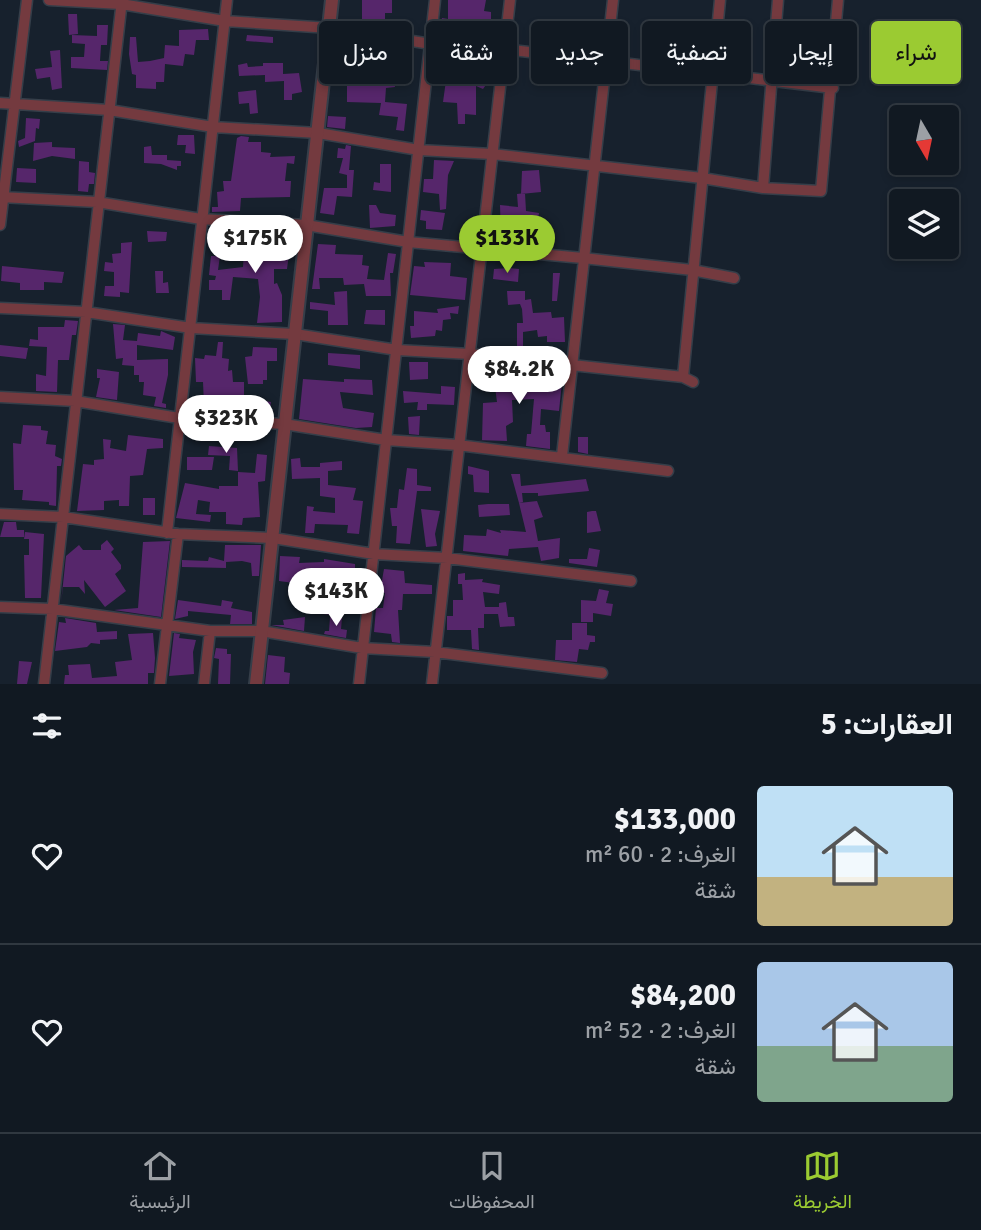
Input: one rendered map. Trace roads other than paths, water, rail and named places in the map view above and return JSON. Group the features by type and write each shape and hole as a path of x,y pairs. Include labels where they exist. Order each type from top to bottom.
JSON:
{"street":[{"path":"0,225 1,197 27,0"},
{"path":"49,0 122,2 225,21 319,26"},
{"path":"160,684 173,533 179,418 227,0"},
{"path":"330,21 332,0"},
{"path":"433,21 435,0"},
{"path":"507,21 510,0"},
{"path":"611,21 613,0"},
{"path":"718,21 720,0"},
{"path":"776,21 778,0"},
{"path":"0,103 109,110 214,127 318,133 419,150 492,154 702,177 763,188 821,191 833,88 838,0"},
{"path":"44,684 97,202 122,2"},
{"path":"256,684 324,84"},
{"path":"359,684 426,84"},
{"path":"432,684 500,84"},
{"path":"562,456 604,84"},
{"path":"683,377 712,84"},
{"path":"763,188 772,84"},
{"path":"784,84 833,88"},
{"path":"1,197 97,202 201,219 306,225 408,242 480,246 692,270 734,278"},
{"path":"0,308 86,312 191,328 295,334 397,350 470,354 683,377 693,382"},
{"path":"0,397 75,401 179,418 284,424 386,440 562,456 668,471"},
{"path":"0,514 63,517 173,533 273,538 374,554 447,558 631,581"},
{"path":"0,607 52,609 165,627 210,631 261,631 362,648 435,652 602,673"},
{"path":"204,684 210,631"}]}
